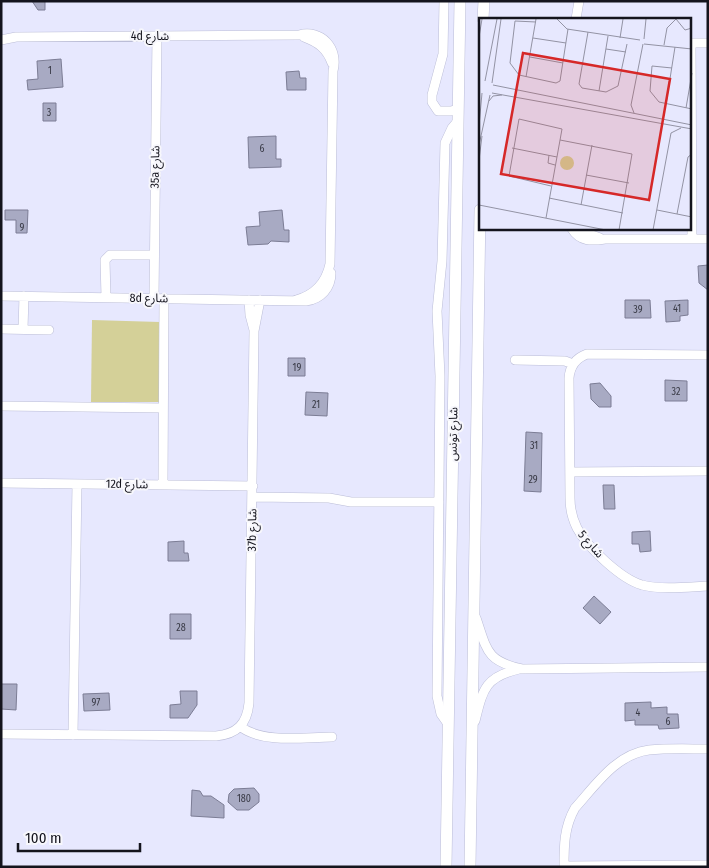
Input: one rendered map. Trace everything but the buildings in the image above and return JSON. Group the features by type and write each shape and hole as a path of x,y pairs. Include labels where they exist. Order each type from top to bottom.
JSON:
{"main road":[{"name":"شارع تونس","path":"446,867 460,1"},
{"path":"483,18 484,1"},
{"name":"شارع تونس","path":"470,867 480,230"}],"street":[{"path":"444,1 443,54 432,95 432,102 438,110 450,111 458,109"},
{"path":"576,18 579,1"},
{"name":"4d شارع","path":"1,40 16,37 299,36 311,34 319,36 324,43 333,70 331,278 322,290"},
{"name":"35a شارع","path":"154,298 157,36"},
{"path":"692,43 708,43"},
{"path":"448,724 441,714 437,696 440,376 437,311 442,261 444,152 448,135 458,121"},
{"path":"573,230 579,237 585,240 708,238"},
{"path":"583,230 592,236 606,239"},
{"path":"692,230 692,239"},
{"path":"106,297 106,260 110,255 154,255"},
{"name":"8d شارع","path":"1,296 296,300 322,290"},
{"path":"23,329 24,296"},
{"path":"163,485 164,298"},
{"name":"37b شارع","path":"249,300 254,330"},
{"name":"37b شارع","path":"241,727 247,716 249,703 254,330 260,300"},
{"path":"1,329 49,330"},
{"name":"شارع 5","path":"708,354 587,354 573,364 569,373 570,506 576,527 583,537 619,574 635,583 652,587 708,586"},
{"name":"شارع 5","path":"570,388 575,371 580,363 589,359 610,355"},
{"path":"515,360 564,361 573,364"},
{"path":"1,406 163,408"},
{"path":"570,472 708,471"},
{"name":"12d شارع","path":"1,483 253,486"},
{"path":"73,735 77,484"},
{"path":"253,497 329,498 351,502 439,502"},
{"path":"474,613 487,649 492,657 506,665 522,669"},
{"path":"472,733 481,699 487,686 499,675 522,669 708,667"},
{"path":"1,734 216,736 229,734 241,727 265,738 332,737"},
{"path":"708,749 656,749 643,751 628,756 614,766 575,808 571,815 565,835 564,866 708,865"},
{"path":"440,867 446,852"}],"shaded area":[{"path":"92,320 160,322 160,402 91,402"}]}
